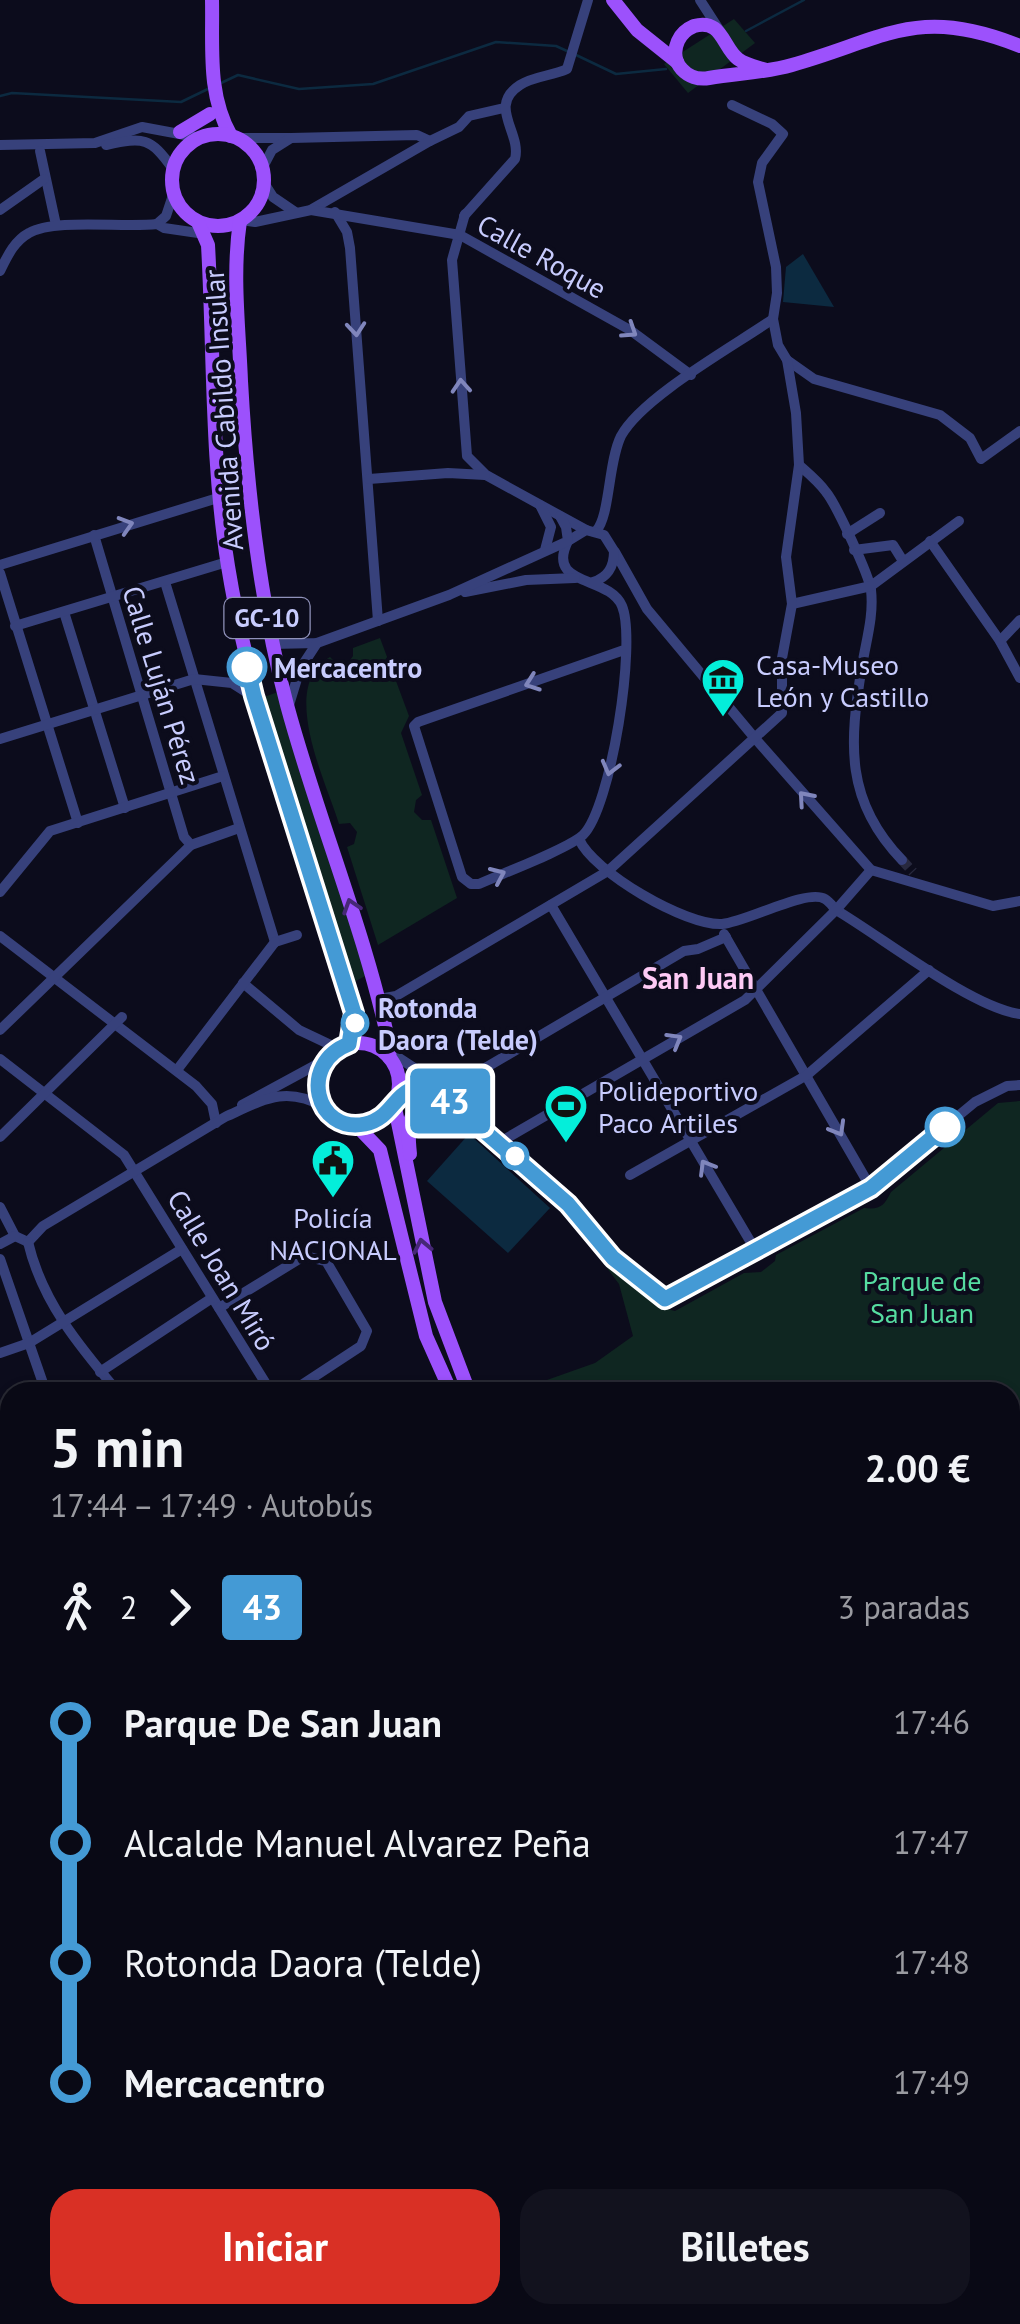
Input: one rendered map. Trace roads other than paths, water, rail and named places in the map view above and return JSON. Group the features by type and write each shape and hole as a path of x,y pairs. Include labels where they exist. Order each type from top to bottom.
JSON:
{"main road":[{"path":"212,0 214,96 218,114 234,137 257,155 264,175 257,206 240,221 202,228 179,204 173,169 180,154 202,137 234,137"},
{"path":"614,0 643,34 688,75 704,79 791,65 909,26 952,26 1020,46"},
{"path":"677,62 675,50 679,39 693,27 712,27 721,32 729,51 742,62 766,70"},
{"path":"643,34 679,39"},
{"path":"712,77 725,67 729,51"},
{"path":"202,137 214,96"},
{"path":"180,132 210,114"},
{"name":"Avenida Cabildo Insular","path":"240,221 236,257 244,430 249,492 272,644 288,709 380,999 389,1058"},
{"name":"Avenida Cabildo Insular","path":"202,228 208,245 220,497 227,562 254,696 352,999 355,1023 343,1046"},
{"path":"389,1058 371,1045 343,1046 325,1060 317,1083 324,1107 344,1122 356,1125 378,1120 394,1102"},
{"name":"GC-10","path":"389,1058 398,1080 394,1102 435,1302 465,1382"},
{"path":"411,1194 411,1114 425,1102 448,1099"},
{"path":"356,1125 380,1150 438,1382"},
{"path":"426,1336 447,1382"},
{"path":"448,1340 474,1382"}],"street":[{"path":"311,210 460,127 469,116 504,108 516,87 567,68 588,0"},
{"path":"693,27 698,0"},
{"path":"698,0 721,32"},
{"path":"380,999 396,996 608,871 782,712 782,658 792,604 786,557 799,465 787,360 778,345 774,319 778,293 776,266 758,182 762,163 784,134 732,105"},
{"path":"448,472 461,467 467,456 451,233 514,159 517,146 504,108"},
{"path":"0,148 95,142 142,127 202,137"},
{"path":"234,137 417,134 430,141"},
{"path":"291,138 272,150 264,175 273,196 295,212"},
{"path":"0,148 86,149 143,140 157,147 173,169"},
{"path":"40,151 56,225"},
{"path":"0,210 44,179"},
{"path":"157,224 166,216 174,192"},
{"path":"336,194 335,212 347,232 378,621"},
{"name":"Calle Roque","path":"240,221 255,222 311,210 451,233 630,330 691,375"},
{"path":"347,232 354,222 367,217"},
{"path":"0,271 14,246 30,232 56,225 157,224 164,228 202,228"},
{"path":"451,233 452,260"},
{"path":"272,644 317,644 449,595 604,524 612,459 622,434 640,412 774,319"},
{"path":"787,360 814,380 940,415 970,438 981,459 1020,430"},
{"path":"467,456 486,475 604,535 642,602 871,870 992,906 1020,901"},
{"path":"799,465 828,493 870,586 871,614 854,745 860,798 871,822 902,860"},
{"path":"369,479 448,472 486,475"},
{"path":"0,565 220,497"},
{"path":"540,504 551,527 545,550"},
{"path":"847,534 880,513"},
{"path":"560,515 568,541 564,565 576,578"},
{"path":"792,604 870,586 959,522"},
{"name":"Calle Luján Pérez","path":"94,534 170,793 184,837 191,845"},
{"path":"930,542 1000,640 1020,678"},
{"path":"854,550 893,544 903,560"},
{"path":"593,582 612,568 614,551"},
{"path":"15,626 227,562"},
{"path":"0,573 78,823"},
{"path":"449,595 526,580 576,578 593,582 616,597 623,608 624,650 618,739 593,819 579,839 471,884 462,877 414,726 624,650"},
{"path":"165,582 275,942"},
{"path":"623,608 642,602"},
{"path":"64,612 125,808"},
{"path":"1000,640 1020,620"},
{"path":"288,709 300,668 317,644"},
{"path":"0,739 194,678 232,683 254,696"},
{"path":"0,892 50,832 223,776"},
{"path":"0,1030 191,845 239,828"},
{"path":"579,839 608,871 665,907 718,924 814,897 824,898 836,910 930,970 1004,1012 1020,1014"},
{"path":"500,1142 756,991 871,870"},
{"path":"913,872 918,884"},
{"path":"551,905 756,1251"},
{"path":"718,924 871,1188"},
{"path":"177,1070 275,942 297,935"},
{"path":"0,936 119,1022 177,1070 207,1096 220,1120"},
{"path":"448,1099 458,1084 684,951 726,937"},
{"path":"630,1176 807,1075 930,970"},
{"path":"243,983 299,1030 343,1046"},
{"path":"0,1137 119,1022"},
{"path":"389,1058 399,1058 440,1085 458,1084"},
{"name":"Calle Joan Miró","path":"0,1060 124,1155 265,1382"},
{"path":"28,1242 43,1226 220,1120 253,1096 325,1060"},
{"path":"394,1102 407,1090 422,1086 448,1099 568,1204 613,1258 665,1299 871,1188 975,1102 1007,1086 1020,1085"},
{"path":"220,1120 287,1093 324,1107"},
{"path":"0,1207 15,1236 28,1242"},
{"path":"0,1244 15,1236"},
{"path":"28,1242 61,1322 109,1382"},
{"path":"0,1353 30,1343 182,1249"},
{"path":"100,1372 304,1256 326,1261 367,1331 361,1346 306,1382"},
{"path":"0,1259 43,1382"}],"water":[{"path":"803,254 834,307 783,302 786,267"},
{"path":"469,1134 550,1208 508,1253 427,1181"}],"waterway":[{"path":"746,31 804,0"},
{"path":"221,83 238,75 299,89 373,84 496,42 556,46 567,51"},
{"path":"574,54 616,74 666,69"},
{"path":"0,96 12,93 181,102 210,88"}],"tunnel":[{"path":"902,860 913,872"}],"place":[{"name":"Mercacentro","path":"247,667"},
{"name":"Casa-Museo León y Castillo","path":"723,718"},
{"name":"Rotonda Daora (Telde)","path":"355,1023"},
{"name":"Polideportivo Paco Artiles","path":"566,1144"},
{"name":"Policía NACIONAL","path":"333,1199"}],"district":[{"name":"San Juan","path":"698,977"}],"park label":[{"name":"Parque de San Juan","path":"922,1296"}]}
